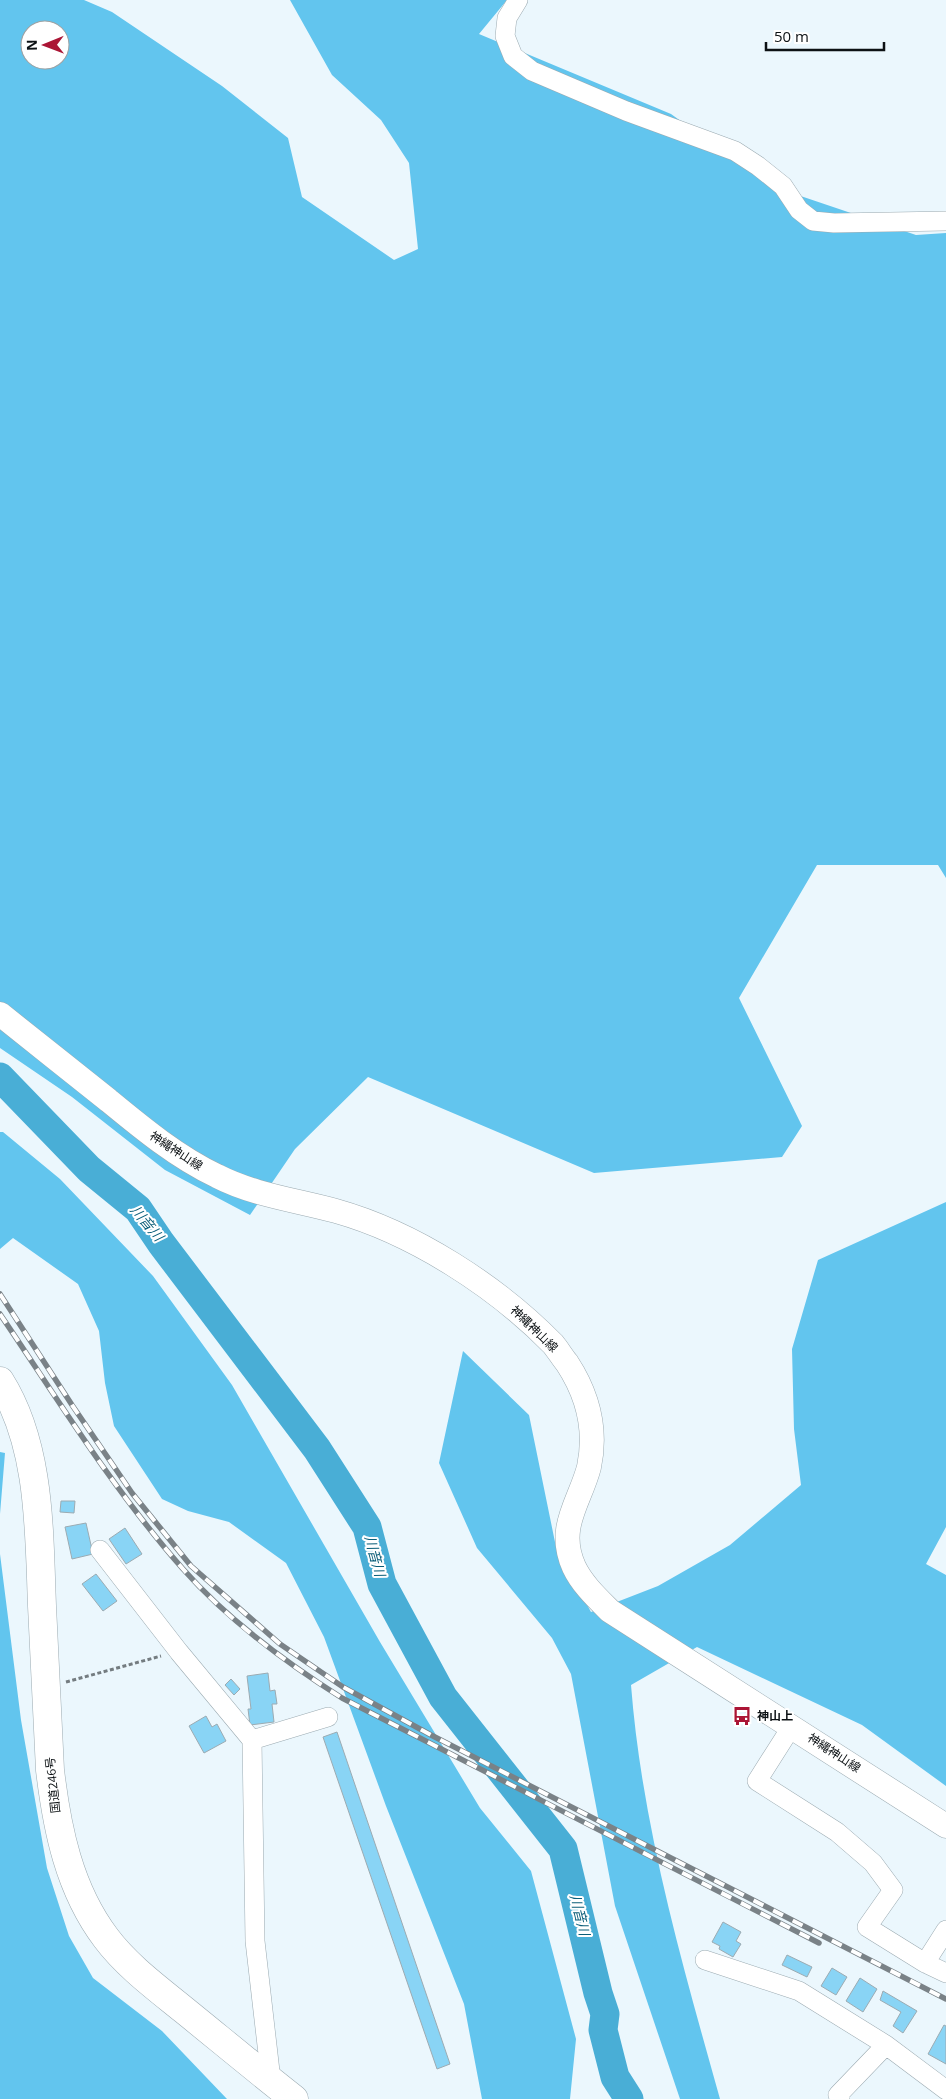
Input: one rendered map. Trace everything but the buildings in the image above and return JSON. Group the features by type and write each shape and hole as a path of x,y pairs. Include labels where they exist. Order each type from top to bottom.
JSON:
{"highway":[{"name":"国道246号","path":"0,1381 6,1390 23,1433 37,1498 50,1770 56,1814 66,1857 82,1899 106,1938 143,1977 294,2099"}],"main road":[{"name":"神縄神山線","path":"0,1014 173,1152 218,1177 251,1190 336,1211 371,1222 406,1238 461,1270 508,1303 554,1346 579,1381 590,1410 593,1441 588,1468 573,1506 566,1536 574,1566 583,1581 610,1611 946,1826"}],"street":[{"path":"518,0 507,18 505,36 513,56 532,71 626,111 734,151 758,166 783,186 799,210 813,221 834,223 946,221"},
{"path":"100,1550 179,1652 252,1740 254,1941 271,2080"},
{"path":"252,1740 328,1717"},
{"path":"792,1726 757,1781 837,1832 873,1863 893,1890 867,1927 925,1963 946,1973"},
{"path":"925,1963 946,1930"},
{"path":"705,1960 799,1991 886,2045 946,2090"},
{"path":"840,2099 838,2095 886,2045"}],"path":[{"path":"57,1684 179,1652"}],"shaded area":[{"path":"0,0 84,0 112,12 222,86 288,138 302,197 394,260 418,249 409,163 381,120 332,75 290,0 507,0 479,34 671,114 771,186 916,235 946,233 946,878 938,865 817,865 739,998 802,1126 782,1157 594,1173 368,1077 295,1149 250,1215 165,1170 72,1097 0,1048"},
{"path":"0,1132 3,1132 60,1179 153,1276 232,1385 380,1642 480,1808 531,1871 576,2039 570,2099 482,2099 464,2004 386,1806 324,1637 286,1563 229,1522 188,1511 162,1499 114,1426 105,1383 99,1331 78,1284 13,1238 0,1249"},
{"path":"946,1202 946,1527 926,1564 946,1575 946,1786 862,1725 697,1647 631,1685 636,1738 644,1790 665,1894 720,2099 680,2099 615,1906 571,1674 552,1638 477,1548 439,1463 463,1351 529,1415 556,1547 591,1612 658,1586 730,1545 801,1485 794,1429 792,1349 818,1260"},
{"path":"0,1452 5,1453 0,1514"},
{"path":"0,1554 21,1720 47,1868 69,1936 93,1978 162,2031 227,2099 0,2099"}],"waterway":[{"name":"川音川","path":"0,1077 89,1169 138,1209 161,1243 317,1449 367,1527 382,1584 443,1697 563,1849 598,1993 605,2014 603,2030 615,2077 629,2099"}],"railway":[{"path":"0,1294 132,1493 191,1566 280,1644 343,1687 431,1735 946,1999"},
{"path":"0,1314 110,1477 158,1539 200,1588 258,1639 299,1670 342,1698 819,1943"}],"place":[{"name":"神山上","path":"742,1716"}]}
